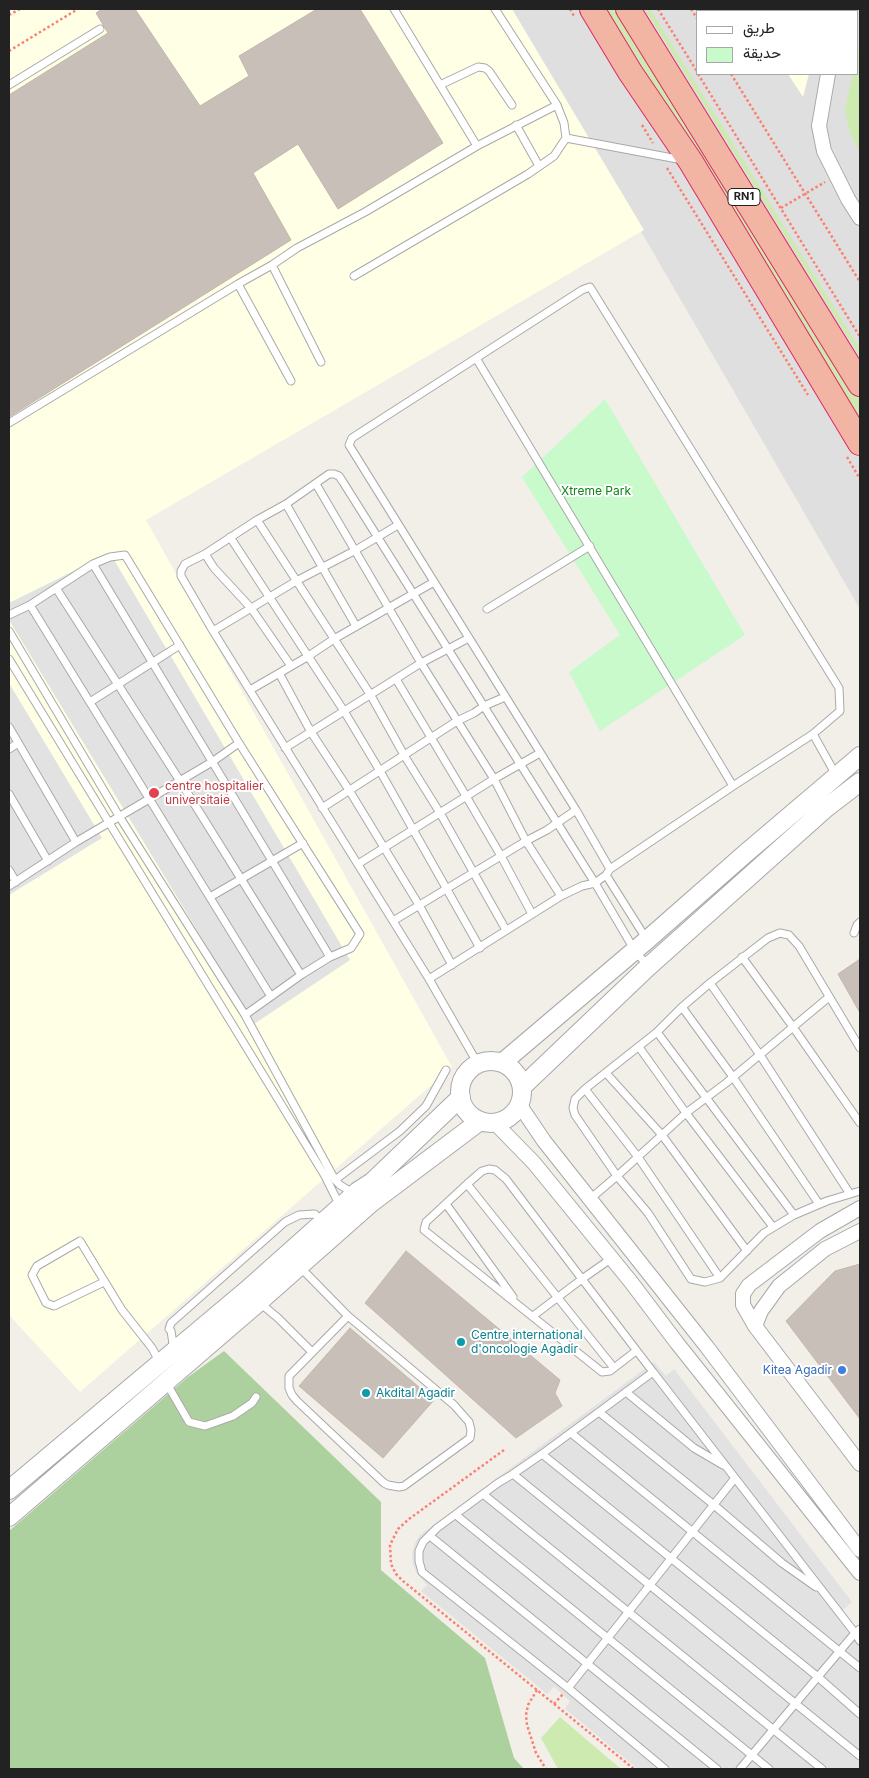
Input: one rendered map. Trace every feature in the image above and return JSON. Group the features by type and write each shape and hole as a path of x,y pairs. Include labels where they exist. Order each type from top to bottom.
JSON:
{"highway":[{"name":"RN1","path":"628,9 860,384"},
{"name":"RN1","path":"584,13 630,72 691,162 852,448"}],"street":[{"path":"828,75 818,126 824,151 848,199 860,218"},
{"path":"502,1063 641,946 860,756"},
{"path":"9,1490 175,1351 298,1266 371,1203 487,1122 504,1120 511,1116 520,1096 648,967 826,808 860,782"},
{"path":"860,1550 702,1341 532,1126 520,1096 515,1072 502,1063 494,1062 478,1064 472,1068 464,1077 461,1087 461,1097 468,1112 487,1122 534,1163 612,1258 860,1573"},
{"path":"9,1517 165,1381 253,1296 323,1223 358,1191 372,1182 461,1097"},
{"path":"860,1208 820,1231 749,1285 743,1294 743,1306 755,1326 860,1464"},
{"path":"755,1326 761,1311 779,1286 825,1249 860,1231"}],"lane":[{"path":"394,9 477,146"},
{"path":"354,276 539,166 554,156 566,138 564,123 557,105 495,9"},
{"path":"9,85 100,29"},
{"path":"440,85 478,67 485,68 512,105"},
{"path":"9,423 272,265 297,248 373,207 477,146 557,105"},
{"path":"516,125 539,166"},
{"path":"566,138 691,162"},
{"path":"272,265 321,362"},
{"path":"238,284 291,381"},
{"path":"429,979 561,896 595,882 608,872 734,786 813,734 840,711 839,688 590,287 582,290 352,438 348,445 576,810 608,872 641,946 648,967"},
{"path":"476,358 734,786"},
{"path":"478,1064 429,979 213,631 181,576 181,571 185,564 206,554 257,520 286,504 329,474 339,476 557,823 595,882 641,946"},
{"path":"316,484 421,663 494,779 526,840 561,896"},
{"path":"286,504 356,626"},
{"path":"257,520 298,580 370,694 506,930"},
{"path":"213,631 298,580 354,551 398,525"},
{"path":"230,537 344,712 380,771 480,948"},
{"path":"487,609 590,546"},
{"path":"206,554 214,568 252,608 291,666"},
{"path":"9,614 30,605 92,564 110,557 125,556 239,743 360,934 351,948 330,957 301,975 245,1014"},
{"path":"92,564 330,957"},
{"path":"250,690 356,626 434,582"},
{"path":"56,588 180,780 301,975"},
{"path":"30,605 270,995"},
{"path":"9,631 120,816 245,1014 335,1180 348,1190 358,1191"},
{"path":"285,748 421,663 469,638"},
{"path":"90,702 151,661 180,645"},
{"path":"9,659 325,1176 341,1207"},
{"path":"279,673 311,732 349,790 419,905 452,965"},
{"path":"396,679 501,856 532,914"},
{"path":"322,808 457,720 505,697"},
{"path":"9,727 76,842"},
{"path":"813,734 836,775"},
{"path":"9,749 18,743"},
{"path":"9,870 12,884 76,842 212,762 239,743"},
{"path":"358,864 466,796 540,753"},
{"path":"9,794 48,861"},
{"path":"393,921 576,810"},
{"path":"210,897 303,843"},
{"path":"854,933 860,922"},
{"path":"860,1048 799,946 789,935 780,932 768,938 742,957 682,1007 657,1032 585,1089 575,1099 573,1108 575,1115 617,1176 648,1213 691,1279 705,1282 720,1278 764,1233 794,1215 819,1204 860,1191"},
{"path":"742,957 860,1123"},
{"path":"710,983 760,1055 850,1194"},
{"path":"590,1199 686,1113 733,1077 829,997"},
{"path":"682,1007 733,1077 819,1204"},
{"path":"657,1032 794,1215"},
{"path":"639,1047 686,1113 774,1228"},
{"path":"335,1180 400,1131 426,1106 446,1070"},
{"path":"606,1073 662,1135 747,1251"},
{"path":"585,1089 638,1157 720,1278"},
{"path":"304,1142 312,1137"},
{"path":"636,1351 614,1368 602,1372 424,1230 426,1222 482,1172 489,1169 502,1175 823,1592 858,1631 860,1641"},
{"path":"467,1184 614,1368"},
{"path":"446,1204 517,1303"},
{"path":"175,1351 169,1329 171,1323 286,1222 299,1214 314,1214 323,1223"},
{"path":"104,1282 54,1306 46,1303 32,1275 36,1266 80,1241 122,1310 152,1348 161,1363"},
{"path":"534,1316 612,1258"},
{"path":"298,1266 348,1316 463,1414 469,1422 470,1438 404,1486 388,1486 292,1395 289,1388 290,1376 348,1316"},
{"path":"253,1296 312,1352"},
{"path":"654,1372 437,1528 423,1542 419,1551 419,1561 422,1572 568,1688 665,1769"},
{"path":"165,1381 189,1422 206,1426 233,1416 252,1403 256,1397"},
{"path":"626,1392 694,1448 727,1467"},
{"path":"599,1412 782,1563 823,1592"},
{"path":"571,1433 860,1668"},
{"path":"542,1454 818,1677 860,1714"},
{"path":"513,1474 860,1756"},
{"path":"568,1688 735,1478"},
{"path":"483,1494 822,1769"},
{"path":"456,1515 768,1769"},
{"path":"430,1536 717,1769"},
{"path":"740,1769 858,1631"}],"path":[{"path":"9,15 20,9"},
{"path":"9,51 78,9"},
{"path":"570,9 584,13"},
{"path":"658,9 696,70"},
{"path":"699,75 860,337"},
{"path":"732,75 860,282"},
{"path":"641,123 672,178 808,395"},
{"path":"781,208 836,176"},
{"path":"852,448 860,479"},
{"path":"537,1690 528,1705 527,1725 536,1754 546,1769"}],"shaded area":[{"name":"centre hospitalier universitaie","path":"9,9 512,9 644,230 146,520 452,1067 80,1392 9,1315"},
{"path":"512,9 860,9 860,609"},
{"path":"748,9 826,9 826,10"},
{"path":"789,75 809,75 803,97"},
{"path":"110,553 350,960 254,1024 9,620 9,603"},
{"path":"9,683 102,838 9,895"},
{"path":"654,1362 666,1376 674,1369 852,1602 842,1611 860,1634 860,1769 638,1769 565,1709 570,1701 554,1687 547,1694 421,1591 427,1585 417,1574 413,1565 412,1553 420,1535"}],"green space":[{"path":"607,9 620,9 860,400 860,420"},
{"path":"645,9 650,9 860,349 860,357"},
{"path":"860,42 860,153 850,133 845,109 853,75 859,75"},
{"name":"Xtreme Park","path":"605,399 745,635 600,731 569,672 620,635 522,477"},
{"path":"224,1351 381,1502 381,1570 485,1658 514,1758 524,1769 9,1769 9,1531 188,1377"},
{"path":"560,1717 621,1769 558,1769 541,1738"}],"building":[{"path":"102,9 135,9 200,106 249,76 239,56 317,9 360,9 443,143 338,209 298,144 253,173 291,240 9,417 9,95 108,33 96,13"},
{"path":"860,959 860,1013 838,974"},
{"name":"Centre international d'oncologie Agadir","path":"406,1251 560,1380 555,1393 562,1406 516,1438 365,1303"},
{"name":"Kitea Agadir","path":"860,1264 860,1419 786,1321 835,1271"},
{"name":"Akdital Agadir","path":"350,1328 434,1400 383,1458 299,1386"}],"place":[{"name":"centre hospitalier universitaie","path":"154,793"},
{"name":"Centre international d'oncologie Agadir","path":"461,1342"},
{"name":"Kitea Agadir","path":"842,1370"},
{"name":"Akdital Agadir","path":"366,1393"}]}
